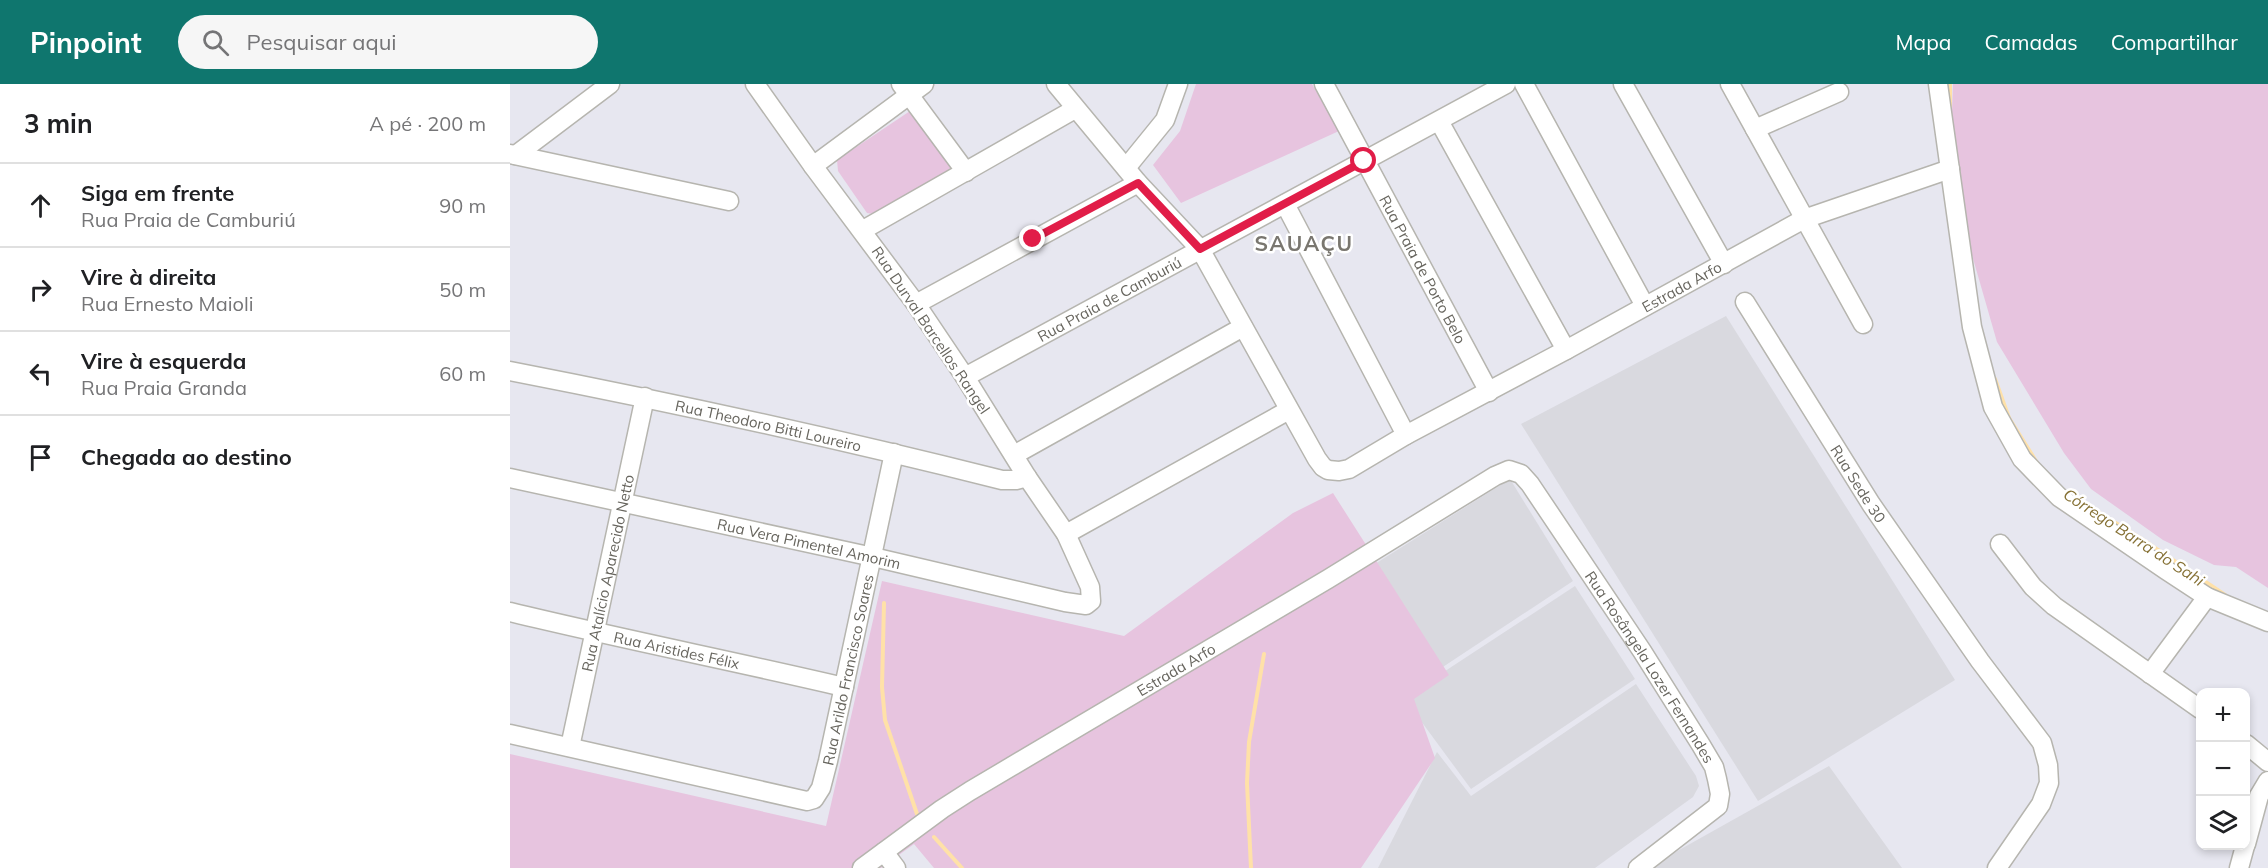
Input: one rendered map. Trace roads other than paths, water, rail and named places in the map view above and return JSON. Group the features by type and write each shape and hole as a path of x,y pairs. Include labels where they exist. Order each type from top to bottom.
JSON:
{"street":[{"path":"513,154 610,84"},
{"name":"Rua Durval Barcellos Rangel","path":"755,84 813,166 863,230 965,377 1027,477 1066,534 1090,587"},
{"path":"1056,84 1138,183 1200,249 1289,410 1066,534"},
{"path":"1126,168 1165,120 1178,84"},
{"name":"Rua Praia de Porto Belo","path":"1324,84 1489,392"},
{"name":"Rua Praia de Camburiú","path":"965,377 1506,84"},
{"path":"1524,84 1645,306"},
{"path":"1623,84 1724,264"},
{"path":"1730,84 1863,324"},
{"path":"1938,84 1972,327 1993,407 2022,459 2059,497 2207,597 2268,622"},
{"path":"813,166 911,87 966,172"},
{"path":"1755,129 1839,92"},
{"path":"863,230 1076,109"},
{"path":"1439,121 1566,350"},
{"path":"513,154 729,201"},
{"name":"Estrada Arfo","path":"1289,410 1323,467 1334,471 1349,469 1406,435 1804,219 1950,169"},
{"path":"916,304 1138,183"},
{"path":"1285,204 1406,435"},
{"name":"Rua Sede 30","path":"1745,302 1871,504 1980,661 2042,743 2048,765 2049,783 2041,804 1997,868"},
{"path":"1014,455 1243,327"},
{"name":"Rua Theodoro Bitti Loureiro","path":"510,371 645,397 894,453 1002,480 1027,477"},
{"name":"Rua Atalício Aparecido Netto","path":"570,747 645,397"},
{"name":"Rua Arildo Francisco Soares","path":"570,747 798,800 811,801 819,794 873,557 894,453"},
{"name":"Rua Rosângela Lozer Fernandes","path":"1495,476 1514,470 1530,484 1642,651 1713,767 1720,794 1718,806 1638,868"},
{"name":"Estrada Arfo","path":"862,868 970,791 1328,579 1495,476"},
{"name":"Rua Vera Pimentel Amorim","path":"510,478 1081,605 1089,604 1091,601 1090,587"},
{"path":"2000,544 2033,587 2054,606 2196,706"},
{"path":"2150,674 2207,597"},
{"name":"Rua Aristides Félix","path":"510,612 594,633 724,659 844,687"},
{"path":"510,734 570,747"},
{"path":"2250,747 2268,762"},
{"path":"2250,828 2259,796 2268,781"},
{"path":"2239,868 2244,850"},
{"path":"884,852 896,868"}],"waterway":[{"name":"Córrego Barra do Sahi","path":"1950,84 1950,110"},
{"name":"Córrego Barra do Sahi","path":"1995,379 2009,418 2039,466"},
{"name":"Córrego Barra do Sahi","path":"2088,506 2225,595"},
{"path":"884,603 882,687 885,720 917,814"},
{"path":"1251,868 1247,783 1249,742 1264,654"},
{"path":"934,837 962,868"}],"district":[{"name":"SAUAÇU","path":"1304,243"}]}
